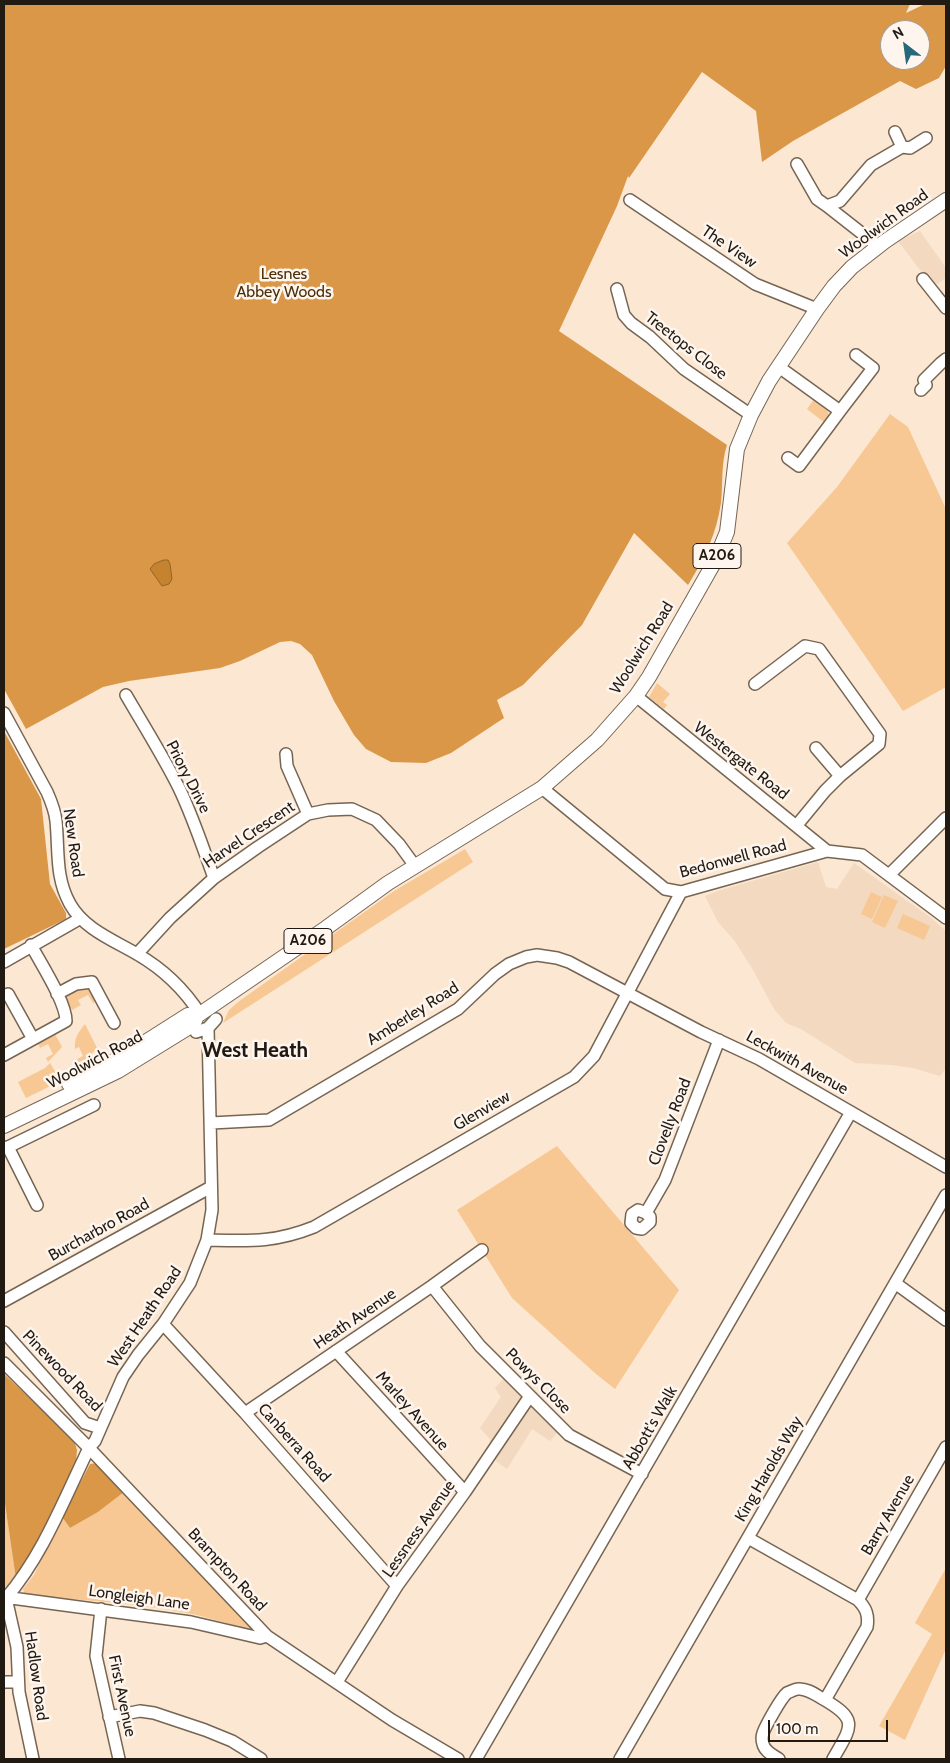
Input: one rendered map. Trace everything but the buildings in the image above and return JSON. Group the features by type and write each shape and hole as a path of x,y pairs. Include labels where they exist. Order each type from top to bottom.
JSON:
{"main road":[{"name":"Woolwich Road","path":"4,1126 125,1066 191,1026 199,1015 388,883 542,788 597,740 636,696 668,645 718,553 727,532 737,449 751,415 779,366 817,309 834,286 852,267 878,246 946,200"},
{"name":"Woolwich Road","path":"4,1116 113,1062 188,1015 199,1015"}],"street":[{"path":"895,132 902,147"},
{"path":"827,206 840,200 871,166 902,147 910,148 926,138"},
{"path":"797,164 817,199 878,246"},
{"name":"The View","path":"630,200 755,284 817,309"},
{"path":"923,280 946,308"},
{"name":"Treetops Close","path":"617,289 624,315 627,319 650,337 684,369 751,415"},
{"path":"788,458 802,468 840,411 873,368 856,355"},
{"path":"921,390 926,385 924,380 946,359"},
{"path":"779,366 840,411"},
{"path":"754,684 805,646 819,649 880,734 879,744 840,776 797,825"},
{"name":"Priory Drive","path":"126,695 180,789 214,878"},
{"name":"Westergate Road","path":"636,696 827,851"},
{"name":"New Road","path":"4,713 50,798 56,821 56,852 61,880 70,904 80,918 100,933 137,954 169,977 188,997 199,1015"},
{"path":"816,748 840,776"},
{"path":"286,754 287,766 308,814"},
{"name":"Bedonwell Road","path":"542,788 665,889 681,892 827,851 862,855 946,918"},
{"name":"Harvel Crescent","path":"137,954 170,918 214,878 308,814 328,810 352,809 376,820 399,844 415,866"},
{"path":"889,875 946,818"},
{"name":"Glenview","path":"207,1240 270,1240 290,1236 314,1227 574,1077 594,1056 681,892"},
{"path":"4,962 80,918"},
{"path":"4,1056 66,1021 66,1014 57,994 31,945"},
{"name":"Amberley Road","path":"211,1123 269,1120 458,1009 502,968 526,957 557,958 628,993"},
{"path":"57,994 76,984 92,982 114,1022"},
{"name":"Leckwith Avenue","path":"628,993 754,1057 946,1167"},
{"path":"8,994 33,1039"},
{"path":"196,1032 208,1028 216,1019"},
{"name":"West Heath Road","path":"5,1598 22,1580 43,1543 89,1448 95,1441 123,1377 163,1324 190,1283 207,1240 212,1210 209,1146 211,1123 208,1028"},
{"name":"Clovelly Road","path":"646,1213 664,1180 719,1040"},
{"path":"59,1100 68,1118"},
{"path":"37,1205 9,1146 94,1105"},
{"name":"Abbott's Walk","path":"476,1759 851,1112"},
{"name":"Burcharbro Road","path":"4,1301 211,1187"},
{"name":"King Harolds Way","path":"620,1759 946,1195"},
{"name":"Heath Avenue","path":"245,1413 482,1250"},
{"path":"895,1283 946,1320"},
{"name":"Powys Close","path":"432,1286 480,1346 569,1435 642,1474"},
{"name":"Canberra Road","path":"163,1324 245,1413 397,1586"},
{"name":"Pinewood Road","path":"4,1332 86,1423 100,1428"},
{"name":"Marley Avenue","path":"336,1352 465,1492"},
{"name":"Brampton Road","path":"4,1363 89,1448 267,1636 400,1725 458,1759"},
{"name":"Lessness Avenue","path":"337,1682 397,1586 465,1492 530,1396"},
{"name":"Barry Avenue","path":"858,1600 946,1447"},
{"path":"748,1538 858,1600 868,1615 866,1627 825,1700"},
{"name":"Longleigh Lane","path":"5,1598 191,1622 260,1638 267,1636"},
{"name":"Hadlow Road","path":"5,1598 17,1647 18,1682 33,1759"},
{"name":"First Avenue","path":"101,1609 96,1656 119,1759"},
{"path":"4,1682 18,1682"},
{"path":"780,1759 768,1753 762,1742 763,1733 784,1697 798,1689 805,1690 841,1710 849,1721 848,1734 833,1759"},
{"path":"109,1717 140,1711 154,1713 232,1741 261,1759"}],"shaded area":[{"path":"920,231 946,268 946,278 933,287 898,241"},
{"path":"814,399 827,409 829,418 825,423 807,409"},
{"path":"890,414 908,427 946,509 946,687 903,711 787,543 837,487"},
{"path":"168,560 170,564 172,579 169,584 162,586 150,569 154,564"},
{"path":"657,683 670,694 663,702 667,705 664,709 649,697"},
{"path":"465,849 473,862 223,1023 229,1010 238,1002 394,891"},
{"path":"818,862 826,887 837,889 854,863 930,917 946,931 946,1068 940,1076 913,1068 855,1063 801,1029 786,1023 774,1009 752,968 734,940 718,922 705,896"},
{"path":"871,892 882,897 872,919 861,914"},
{"path":"884,895 898,901 885,928 872,922"},
{"path":"903,914 930,926 924,940 897,928"},
{"path":"87,987 98,1001 93,1003 88,995 78,1000 81,1005 72,1010 66,1000 68,993 78,988"},
{"path":"85,1024 97,1048 87,1059 73,1065 72,1062 83,1056 79,1047 75,1049 75,1042"},
{"path":"54,1032 62,1047 48,1062 46,1058 53,1054 48,1044 40,1048 37,1041"},
{"path":"50,1063 61,1081 26,1098 18,1082 45,1068"},
{"path":"557,1146 679,1290 615,1389 512,1298 457,1210"},
{"path":"505,1377 559,1431 550,1441 532,1429 507,1469 489,1456 490,1439 480,1428 501,1397 495,1388"},
{"path":"124,1492 256,1631 197,1615 154,1608 111,1602 25,1596 23,1589 34,1575 62,1517 70,1528 98,1512"},
{"path":"4,1497 16,1579 4,1588"},
{"path":"946,1568 946,1649 905,1740 879,1726 932,1634 915,1623"}],"green space":[{"name":"Lesnes Abbey Woods","path":"4,4 910,4 906,13 925,4 945,4 946,66 939,78 916,89 900,81 793,141 762,162 756,111 702,72 629,178 628,176 617,206 559,331 727,445 723,466 721,503 713,536 705,555 688,585 634,533 582,625 523,685 497,700 504,718 451,753 426,763 391,762 366,749 354,735 334,701 312,655 300,644 291,641 280,642 240,661 220,668 129,681 103,687 26,729 4,689"},
{"path":"4,731 41,799 50,884 66,913 66,919 4,949"},
{"path":"4,1374 74,1440 77,1450 76,1462 31,1558 16,1579 4,1497"},
{"path":"97,1463 124,1492 98,1512 70,1528 62,1517 90,1464"}],"district":[{"name":"West Heath","path":"255,1051"}]}
